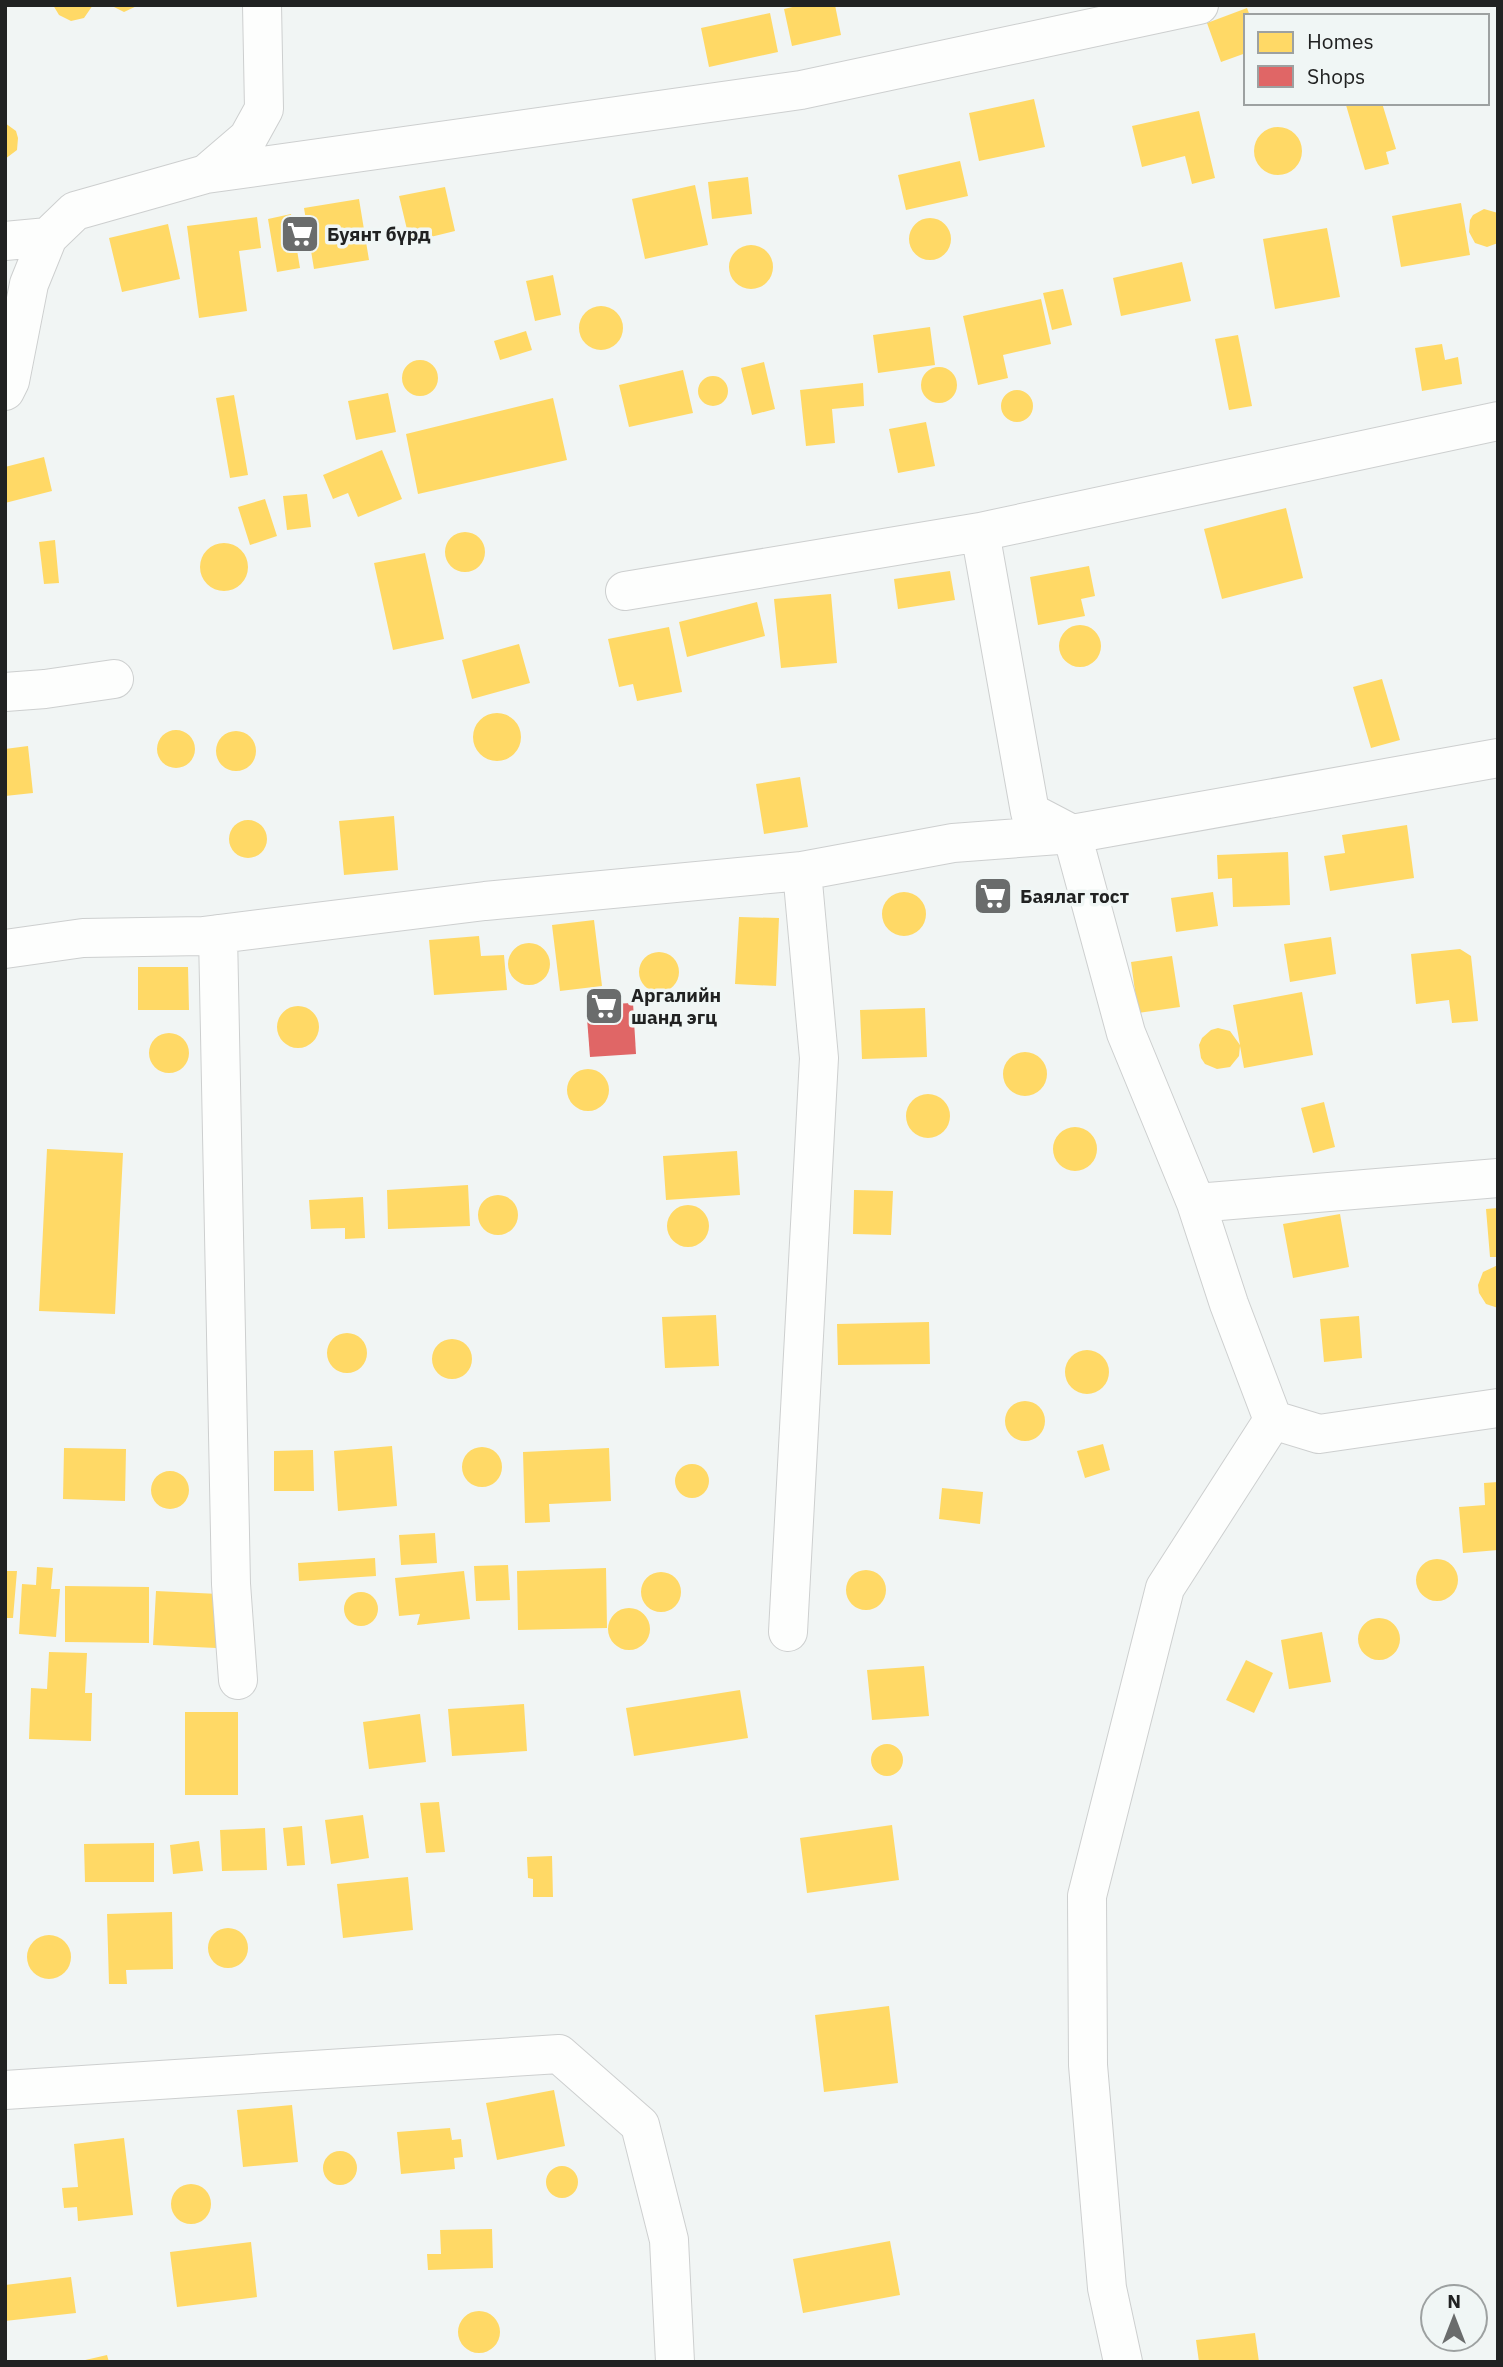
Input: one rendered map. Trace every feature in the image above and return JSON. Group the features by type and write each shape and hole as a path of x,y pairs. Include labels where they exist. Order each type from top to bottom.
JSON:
{"street":[{"path":"206,174 248,138 264,109 262,5"},
{"path":"5,391 10,381 29,284 48,237 75,211 206,174 801,90 1199,5"},
{"path":"5,241 48,237"},
{"path":"625,591 980,532 1498,421"},
{"path":"980,532 1030,812 1072,834 1126,1034 1196,1203 1229,1304 1273,1420"},
{"path":"5,692 114,679"},
{"path":"5,949 83,938 218,934 485,901 802,871 953,843 1072,834 1498,758"},
{"path":"788,1632 820,1058 802,871"},
{"path":"218,934 231,1584 238,1680"},
{"path":"1196,1203 1498,1178"},
{"path":"1273,1420 1319,1434 1498,1408"},
{"path":"1123,2362 1107,2288 1089,2079 1087,1896 1165,1588 1273,1420"},
{"path":"5,2090 559,2054 640,2125 669,2240 675,2362"}],"building: Homes":[{"path":"53,5 93,5 84,18 71,21 59,15"},
{"path":"110,5 139,5 124,12"},
{"path":"801,5 835,5 841,35 792,46 784,9"},
{"path":"1247,8 1249,14 1244,14 1244,54 1221,62 1207,23"},
{"path":"770,13 778,52 709,67 701,28"},
{"path":"1034,99 1045,147 979,161 969,113"},
{"path":"1346,105 1383,105 1396,149 1386,152 1389,164 1365,170"},
{"path":"1199,111 1215,178 1192,184 1185,156 1142,167 1132,126"},
{"path":"5,123 16,131 18,138 17,150 5,159"},
{"path":"1278,127 1295,134 1302,151 1295,168 1278,175 1261,168 1254,151 1261,134"},
{"path":"960,161 968,196 906,210 898,175"},
{"path":"748,177 752,214 712,219 708,182"},
{"path":"695,185 708,245 645,259 632,199"},
{"path":"445,187 455,231 410,242 399,196"},
{"path":"359,199 369,260 314,269 304,208"},
{"path":"1461,203 1470,255 1401,267 1392,216"},
{"path":"1484,209 1498,213 1498,243 1487,247 1475,243 1469,232 1473,215"},
{"path":"291,214 300,268 277,272 268,219"},
{"path":"257,217 261,248 239,251 247,311 199,318 187,226"},
{"path":"930,218 945,224 951,239 945,254 930,260 915,254 909,239 915,224"},
{"path":"168,224 180,279 122,292 109,238"},
{"path":"1327,228 1340,297 1275,309 1263,239"},
{"path":"751,245 767,251 773,267 767,283 751,289 735,283 729,267 735,251"},
{"path":"1182,262 1191,301 1121,316 1113,278"},
{"path":"553,275 561,315 535,321 526,281"},
{"path":"1063,289 1072,325 1052,330 1043,293"},
{"path":"1041,299 1051,344 1003,355 1008,378 978,385 963,316"},
{"path":"601,306 617,312 623,328 617,344 601,350 585,344 579,328 585,312"},
{"path":"930,327 935,365 878,373 873,335"},
{"path":"526,331 532,350 500,360 494,341"},
{"path":"1238,335 1252,406 1229,410 1215,339"},
{"path":"1442,344 1445,360 1458,357 1462,384 1422,391 1415,348"},
{"path":"420,360 433,365 438,378 433,391 420,396 407,391 402,378 407,365"},
{"path":"764,362 775,409 752,415 741,368"},
{"path":"939,367 951,373 957,385 951,397 939,403 927,397 921,385 927,373"},
{"path":"683,370 693,413 629,427 619,385"},
{"path":"713,376 724,380 728,391 724,402 713,406 702,402 698,391 702,380"},
{"path":"863,383 864,406 832,409 835,443 806,446 800,390"},
{"path":"1017,390 1028,395 1033,406 1028,417 1017,422 1006,417 1001,406 1006,395"},
{"path":"388,393 396,432 356,440 348,401"},
{"path":"234,395 248,475 230,478 216,398"},
{"path":"553,398 567,460 418,494 406,434"},
{"path":"926,422 935,466 898,473 889,429"},
{"path":"382,450 402,499 358,517 348,493 333,499 323,475"},
{"path":"44,457 52,491 5,503 5,467"},
{"path":"307,494 311,527 287,530 283,496"},
{"path":"265,499 277,536 250,545 238,507"},
{"path":"1286,508 1303,578 1222,599 1204,529"},
{"path":"465,532 479,538 485,552 479,566 465,572 451,566 445,552 451,538"},
{"path":"55,540 59,583 44,584 39,542"},
{"path":"224,543 241,550 248,567 241,584 224,591 207,584 200,567 207,550"},
{"path":"425,553 444,639 393,650 374,563"},
{"path":"1089,566 1095,596 1081,599 1085,616 1038,625 1030,577"},
{"path":"950,571 955,600 898,609 894,579"},
{"path":"831,594 837,663 781,668 774,599"},
{"path":"757,602 765,636 687,657 679,622"},
{"path":"1080,625 1095,631 1101,646 1095,661 1080,667 1065,661 1059,646 1065,631"},
{"path":"669,627 682,692 637,701 633,684 619,687 608,639"},
{"path":"519,644 530,683 472,699 462,660"},
{"path":"1382,679 1400,740 1371,748 1353,687"},
{"path":"497,713 514,720 521,737 514,754 497,761 480,754 473,737 480,720"},
{"path":"176,730 189,736 195,749 189,762 176,768 163,762 157,749 163,736"},
{"path":"236,731 244,732 250,737 255,743 255,759 250,765 244,770 236,771 228,770 222,765 217,759 216,751 217,743 222,737 228,732"},
{"path":"28,746 33,793 5,796 5,749"},
{"path":"800,777 808,827 764,834 756,784"},
{"path":"394,816 398,870 344,875 339,821"},
{"path":"248,820 262,825 267,839 262,853 248,858 234,853 229,839 234,825"},
{"path":"1407,825 1414,878 1330,891 1324,856 1345,853 1342,835"},
{"path":"1288,852 1290,905 1233,907 1232,878 1218,879 1217,855"},
{"path":"904,892 919,899 926,914 919,929 904,936 889,929 882,914 889,899"},
{"path":"1213,892 1218,926 1176,932 1171,898"},
{"path":"739,917 779,918 776,986 735,984"},
{"path":"594,920 602,986 560,991 552,925"},
{"path":"479,936 481,956 504,955 507,990 434,995 429,940"},
{"path":"1331,937 1336,974 1290,982 1284,944"},
{"path":"529,943 544,949 550,964 544,979 529,985 514,979 508,964 514,949"},
{"path":"1460,949 1471,956 1478,1021 1452,1023 1449,1000 1416,1004 1411,954"},
{"path":"659,952 667,953 673,958 678,964 678,980 673,986 667,991 659,992 651,991 645,986 640,980 639,972 640,964 645,958 651,953"},
{"path":"1172,956 1180,1007 1138,1013 1131,962"},
{"path":"138,967 188,967 189,1010 138,1010"},
{"path":"1302,992 1313,1055 1244,1068 1240,1046 1239,1056 1230,1067 1217,1069 1205,1064 1199,1045 1211,1030 1218,1028 1230,1031 1240,1045 1233,1005"},
{"path":"298,1006 313,1012 319,1027 313,1042 298,1048 283,1042 277,1027 283,1012"},
{"path":"925,1008 927,1057 862,1059 860,1010"},
{"path":"169,1033 177,1034 183,1039 188,1045 188,1061 183,1067 177,1072 169,1073 161,1072 155,1067 150,1061 149,1053 150,1045 155,1039 161,1034"},
{"path":"1025,1052 1040,1059 1047,1074 1040,1089 1025,1096 1010,1089 1003,1074 1010,1059"},
{"path":"588,1069 603,1075 609,1090 603,1105 588,1111 573,1105 567,1090 573,1075"},
{"path":"928,1094 943,1101 950,1116 943,1131 928,1138 913,1131 906,1116 913,1101"},
{"path":"1324,1102 1335,1147 1313,1153 1301,1108"},
{"path":"1075,1127 1090,1134 1097,1149 1090,1164 1075,1171 1060,1164 1053,1149 1060,1134"},
{"path":"47,1149 123,1153 115,1314 39,1311"},
{"path":"737,1151 740,1195 666,1200 663,1156"},
{"path":"468,1185 470,1226 388,1229 387,1190"},
{"path":"854,1190 893,1191 891,1235 853,1234"},
{"path":"498,1195 512,1201 518,1215 512,1229 498,1235 484,1229 478,1215 484,1201"},
{"path":"363,1197 365,1238 345,1239 345,1228 311,1229 309,1200"},
{"path":"688,1205 703,1211 709,1226 703,1241 688,1247 673,1241 667,1226 673,1211"},
{"path":"1498,1208 1498,1257 1490,1257 1486,1209"},
{"path":"1340,1214 1349,1267 1293,1278 1283,1224"},
{"path":"1498,1265 1498,1308 1486,1304 1479,1293 1478,1285 1483,1272"},
{"path":"716,1315 719,1366 665,1368 662,1317"},
{"path":"1359,1316 1362,1358 1324,1362 1320,1319"},
{"path":"929,1322 930,1364 838,1365 837,1324"},
{"path":"347,1333 361,1339 367,1353 361,1367 347,1373 333,1367 327,1353 333,1339"},
{"path":"452,1339 466,1345 472,1359 466,1373 452,1379 438,1373 432,1359 438,1345"},
{"path":"1087,1350 1102,1357 1109,1372 1102,1387 1087,1394 1072,1387 1065,1372 1072,1357"},
{"path":"1025,1401 1033,1402 1039,1407 1044,1413 1044,1429 1039,1435 1033,1440 1025,1441 1017,1440 1011,1435 1006,1429 1005,1421 1006,1413 1011,1407 1017,1402"},
{"path":"1103,1444 1110,1470 1085,1478 1077,1451"},
{"path":"392,1446 397,1506 338,1511 334,1451"},
{"path":"482,1447 490,1448 496,1453 501,1459 501,1475 496,1481 490,1486 482,1487 474,1486 468,1481 463,1475 462,1467 463,1459 468,1453 474,1448"},
{"path":"64,1448 126,1449 125,1501 63,1499"},
{"path":"609,1448 611,1501 549,1504 550,1522 525,1523 523,1452"},
{"path":"313,1450 314,1491 274,1491 274,1451"},
{"path":"692,1464 704,1469 709,1481 704,1493 692,1498 680,1493 675,1481 680,1469"},
{"path":"170,1471 184,1476 189,1490 184,1504 170,1509 156,1504 151,1490 156,1476"},
{"path":"1498,1482 1498,1550 1463,1553 1459,1507 1485,1505 1484,1483"},
{"path":"942,1488 983,1492 980,1524 939,1519"},
{"path":"435,1533 437,1563 401,1565 399,1535"},
{"path":"375,1558 376,1576 299,1581 298,1563"},
{"path":"1437,1559 1452,1565 1458,1580 1452,1595 1437,1601 1422,1595 1416,1580 1422,1565"},
{"path":"508,1565 510,1600 476,1601 474,1566"},
{"path":"37,1567 53,1568 51,1589 60,1589 56,1637 19,1634 22,1584 36,1585"},
{"path":"606,1568 607,1628 518,1630 517,1571"},
{"path":"866,1570 874,1571 880,1576 885,1582 885,1598 880,1604 874,1609 866,1610 858,1609 852,1604 847,1598 846,1590 847,1582 852,1576 858,1571"},
{"path":"5,1571 17,1571 13,1618 5,1618"},
{"path":"464,1571 470,1619 417,1625 420,1614 399,1616 395,1578"},
{"path":"661,1572 675,1578 681,1592 675,1606 661,1612 647,1606 641,1592 647,1578"},
{"path":"65,1586 149,1587 149,1643 65,1642"},
{"path":"156,1591 219,1594 216,1648 153,1645"},
{"path":"361,1592 373,1597 378,1609 373,1621 361,1626 349,1621 344,1609 349,1597"},
{"path":"629,1608 644,1614 650,1629 644,1644 629,1650 614,1644 608,1629 614,1614"},
{"path":"1379,1618 1394,1624 1400,1639 1394,1654 1379,1660 1364,1654 1358,1639 1364,1624"},
{"path":"1322,1632 1331,1682 1289,1689 1281,1640"},
{"path":"49,1652 87,1653 85,1693 92,1693 91,1741 29,1739 31,1688 47,1689"},
{"path":"1246,1660 1273,1673 1254,1713 1226,1700"},
{"path":"924,1666 929,1716 872,1720 867,1670"},
{"path":"740,1690 748,1738 634,1756 626,1708"},
{"path":"524,1704 527,1751 452,1756 448,1709"},
{"path":"185,1712 238,1712 238,1795 185,1795"},
{"path":"420,1714 426,1762 369,1769 363,1722"},
{"path":"887,1744 898,1749 903,1760 898,1771 887,1776 876,1771 871,1760 876,1749"},
{"path":"439,1802 445,1852 426,1853 420,1803"},
{"path":"363,1815 369,1858 331,1864 325,1820"},
{"path":"892,1825 899,1880 807,1893 800,1838"},
{"path":"302,1826 305,1865 287,1866 283,1828"},
{"path":"265,1828 267,1870 222,1871 220,1830"},
{"path":"199,1841 203,1871 173,1874 170,1845"},
{"path":"154,1843 154,1882 85,1882 84,1844"},
{"path":"552,1856 553,1897 533,1897 533,1879 528,1878 527,1857"},
{"path":"408,1877 413,1930 343,1938 337,1884"},
{"path":"172,1912 173,1969 126,1970 127,1984 109,1984 107,1914"},
{"path":"228,1928 236,1929 242,1934 247,1940 247,1956 242,1962 236,1967 228,1968 220,1967 214,1962 209,1956 208,1948 209,1940 214,1934 220,1929"},
{"path":"49,1935 65,1941 71,1957 65,1973 49,1979 33,1973 27,1957 33,1941"},
{"path":"889,2006 898,2083 824,2092 815,2015"},
{"path":"554,2090 565,2146 497,2160 486,2103"},
{"path":"292,2105 298,2162 243,2167 237,2110"},
{"path":"450,2128 452,2140 461,2139 463,2157 454,2158 455,2169 401,2174 397,2132"},
{"path":"124,2138 133,2215 78,2221 77,2207 64,2208 62,2188 78,2187 74,2144"},
{"path":"340,2151 352,2156 357,2168 352,2180 340,2185 328,2180 323,2168 328,2156"},
{"path":"562,2166 573,2171 578,2182 573,2193 562,2198 551,2193 546,2182 551,2171"},
{"path":"191,2184 205,2190 211,2204 205,2218 191,2224 177,2218 171,2204 177,2190"},
{"path":"492,2229 493,2268 428,2270 427,2254 441,2254 440,2230"},
{"path":"890,2241 900,2295 803,2313 793,2259"},
{"path":"251,2242 257,2297 177,2307 170,2252"},
{"path":"71,2277 76,2313 5,2321 5,2285"},
{"path":"479,2311 494,2317 500,2332 494,2347 479,2353 464,2347 458,2332 464,2317"},
{"path":"1255,2333 1259,2362 1199,2362 1196,2340"},
{"path":"107,2355 109,2362 81,2362 81,2361"}],"building: Shops":[{"path":"633,1003 636,1054 590,1057 586,1005"}],"place":[{"name":"Буянт бүрд","path":"300,234"},
{"name":"Баялаг тост","path":"993,896"},
{"name":"Аргалийн шанд эгц","path":"604,1006"}]}
